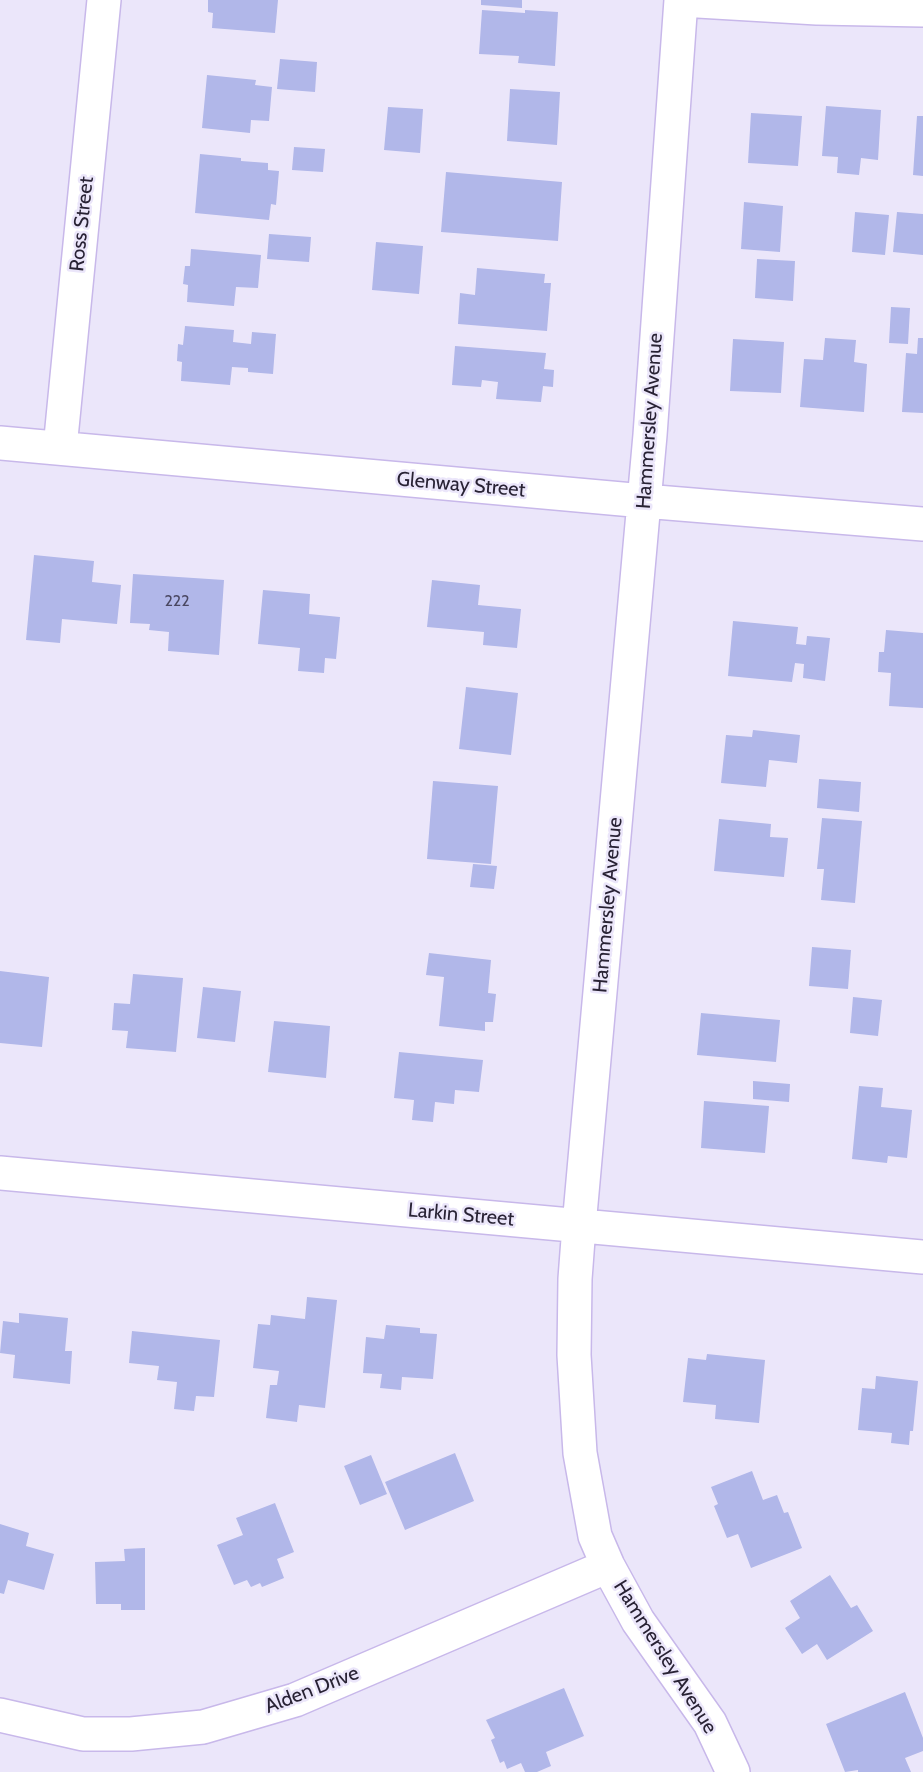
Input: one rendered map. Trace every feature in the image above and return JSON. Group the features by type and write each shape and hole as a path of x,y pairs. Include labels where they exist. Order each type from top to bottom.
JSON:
{"street":[{"name":"Ross Street","path":"60,448 104,0"},
{"path":"681,0 817,8 923,10"},
{"name":"Hammersley Avenue","path":"681,0 644,501 579,1226 575,1279 574,1355 580,1453 595,1536 608,1566 638,1621 710,1723 733,1772"},
{"name":"Glenway Street","path":"0,443 923,524"},
{"name":"Larkin Street","path":"0,1173 923,1257"},
{"name":"Alden Drive","path":"0,1716 83,1734 131,1734 203,1727 295,1700 608,1566"}],"building":[{"path":"208,0 278,0 275,33 212,28 213,13 208,12"},
{"path":"481,0 522,0 522,8 481,5"},
{"path":"482,10 525,13 525,10 558,12 555,66 518,63 519,56 479,54"},
{"path":"280,59 317,62 315,92 277,89"},
{"path":"207,75 256,80 255,85 272,87 269,121 251,120 250,133 202,128"},
{"path":"510,89 560,92 557,145 507,141"},
{"path":"826,106 881,110 878,160 861,158 859,175 837,173 838,157 822,156"},
{"path":"388,107 423,109 420,153 384,150"},
{"path":"751,113 802,116 798,166 748,163"},
{"path":"917,116 923,116 923,176 913,175"},
{"path":"294,147 325,149 323,172 292,170"},
{"path":"200,154 268,163 268,170 279,171 276,205 271,204 269,220 195,213"},
{"path":"446,172 562,182 558,241 441,232"},
{"path":"744,202 783,206 780,252 741,249"},
{"path":"855,212 889,215 885,255 852,252"},
{"path":"897,212 923,214 923,255 893,252"},
{"path":"269,234 311,237 309,262 267,259"},
{"path":"376,242 423,246 419,294 372,290"},
{"path":"191,249 261,255 258,288 236,287 234,306 187,302 188,285 183,284 185,266 190,266"},
{"path":"757,259 795,261 793,301 755,298"},
{"path":"477,268 545,274 544,283 551,283 547,331 458,324 460,293 475,295"},
{"path":"891,307 910,308 908,344 889,343"},
{"path":"185,326 234,330 233,342 251,344 252,332 276,334 273,374 248,372 248,368 232,367 230,385 181,381 182,362 177,361 178,344 183,345"},
{"path":"825,338 856,340 854,362 867,364 864,412 800,407 804,359 823,360"},
{"path":"918,338 923,338 923,413 902,412 906,353 917,354"},
{"path":"733,339 784,342 781,393 730,391"},
{"path":"455,346 546,353 544,369 554,370 553,387 543,386 541,402 496,399 498,382 482,380 481,387 452,385"},
{"path":"34,555 94,561 92,582 121,585 117,624 62,619 60,643 26,640"},
{"path":"133,574 224,580 219,655 168,651 169,632 149,630 150,624 130,623"},
{"path":"432,580 480,585 478,605 521,609 517,648 483,645 484,632 427,627"},
{"path":"263,590 310,594 309,614 340,617 336,659 325,658 324,673 298,671 300,648 258,644"},
{"path":"733,621 798,627 796,644 806,645 807,636 830,638 825,681 803,678 804,664 795,663 792,682 728,676"},
{"path":"886,630 923,633 923,708 889,706 891,673 878,672 879,652 884,652"},
{"path":"466,687 518,693 511,755 459,749"},
{"path":"753,730 800,735 797,763 769,760 766,787 721,783 726,735 752,737"},
{"path":"819,779 861,782 859,812 817,808"},
{"path":"433,781 498,786 491,864 427,859"},
{"path":"822,818 862,821 855,903 821,900 824,869 817,869"},
{"path":"719,819 771,824 770,837 788,838 784,877 714,871"},
{"path":"473,864 497,866 494,889 470,887"},
{"path":"812,947 851,950 848,989 809,986"},
{"path":"429,953 491,960 488,993 496,994 493,1022 485,1022 485,1031 439,1026 444,977 426,975"},
{"path":"0,971 49,977 42,1047 0,1043"},
{"path":"133,974 183,978 176,1052 126,1048 128,1031 112,1030 114,1003 130,1004"},
{"path":"203,987 241,991 235,1042 197,1038"},
{"path":"853,997 882,1000 878,1036 850,1033"},
{"path":"701,1013 780,1020 776,1062 697,1055"},
{"path":"274,1021 330,1026 326,1078 268,1072"},
{"path":"399,1052 483,1060 479,1092 455,1090 454,1104 435,1102 433,1122 412,1120 414,1100 394,1098"},
{"path":"753,1081 790,1084 789,1102 753,1099"},
{"path":"859,1086 883,1088 881,1107 912,1110 907,1158 888,1156 887,1163 852,1159"},
{"path":"704,1101 769,1106 765,1153 701,1148"},
{"path":"307,1297 337,1300 325,1408 299,1405 297,1422 266,1418 270,1385 277,1385 279,1371 253,1368 258,1324 270,1325 271,1315 305,1319"},
{"path":"19,1313 68,1318 65,1351 72,1351 70,1384 13,1378 15,1355 0,1353 3,1321 19,1323"},
{"path":"386,1325 420,1328 420,1333 437,1334 433,1379 402,1377 401,1390 380,1388 382,1374 363,1373 366,1337 384,1339"},
{"path":"132,1331 220,1340 214,1397 196,1396 194,1411 174,1409 177,1382 157,1380 159,1366 129,1363"},
{"path":"707,1354 765,1360 759,1423 715,1419 716,1405 683,1402 688,1358 706,1360"},
{"path":"876,1376 918,1381 913,1431 910,1431 909,1445 891,1443 892,1433 858,1430 862,1388 875,1389"},
{"path":"455,1453 474,1501 405,1530 385,1482"},
{"path":"371,1455 387,1494 360,1505 344,1466"},
{"path":"752,1471 763,1500 777,1495 784,1513 788,1512 802,1548 751,1568 738,1534 727,1538 714,1506 718,1504 711,1487"},
{"path":"275,1503 294,1552 277,1559 284,1578 262,1587 260,1583 251,1587 247,1580 234,1585 217,1545 243,1535 236,1518"},
{"path":"0,1524 29,1533 26,1546 54,1554 44,1590 8,1580 4,1594 0,1593"},
{"path":"145,1548 145,1610 121,1610 121,1604 96,1604 95,1562 125,1561 124,1549"},
{"path":"830,1575 851,1608 857,1605 873,1631 827,1660 817,1644 802,1654 785,1628 800,1618 790,1601"},
{"path":"564,1688 584,1736 546,1752 551,1766 537,1772 525,1772 521,1763 507,1769 504,1761 500,1763 491,1740 495,1738 486,1720"},
{"path":"905,1692 923,1738 923,1751 905,1758 911,1772 858,1772 858,1770 845,1772 826,1724"}]}
